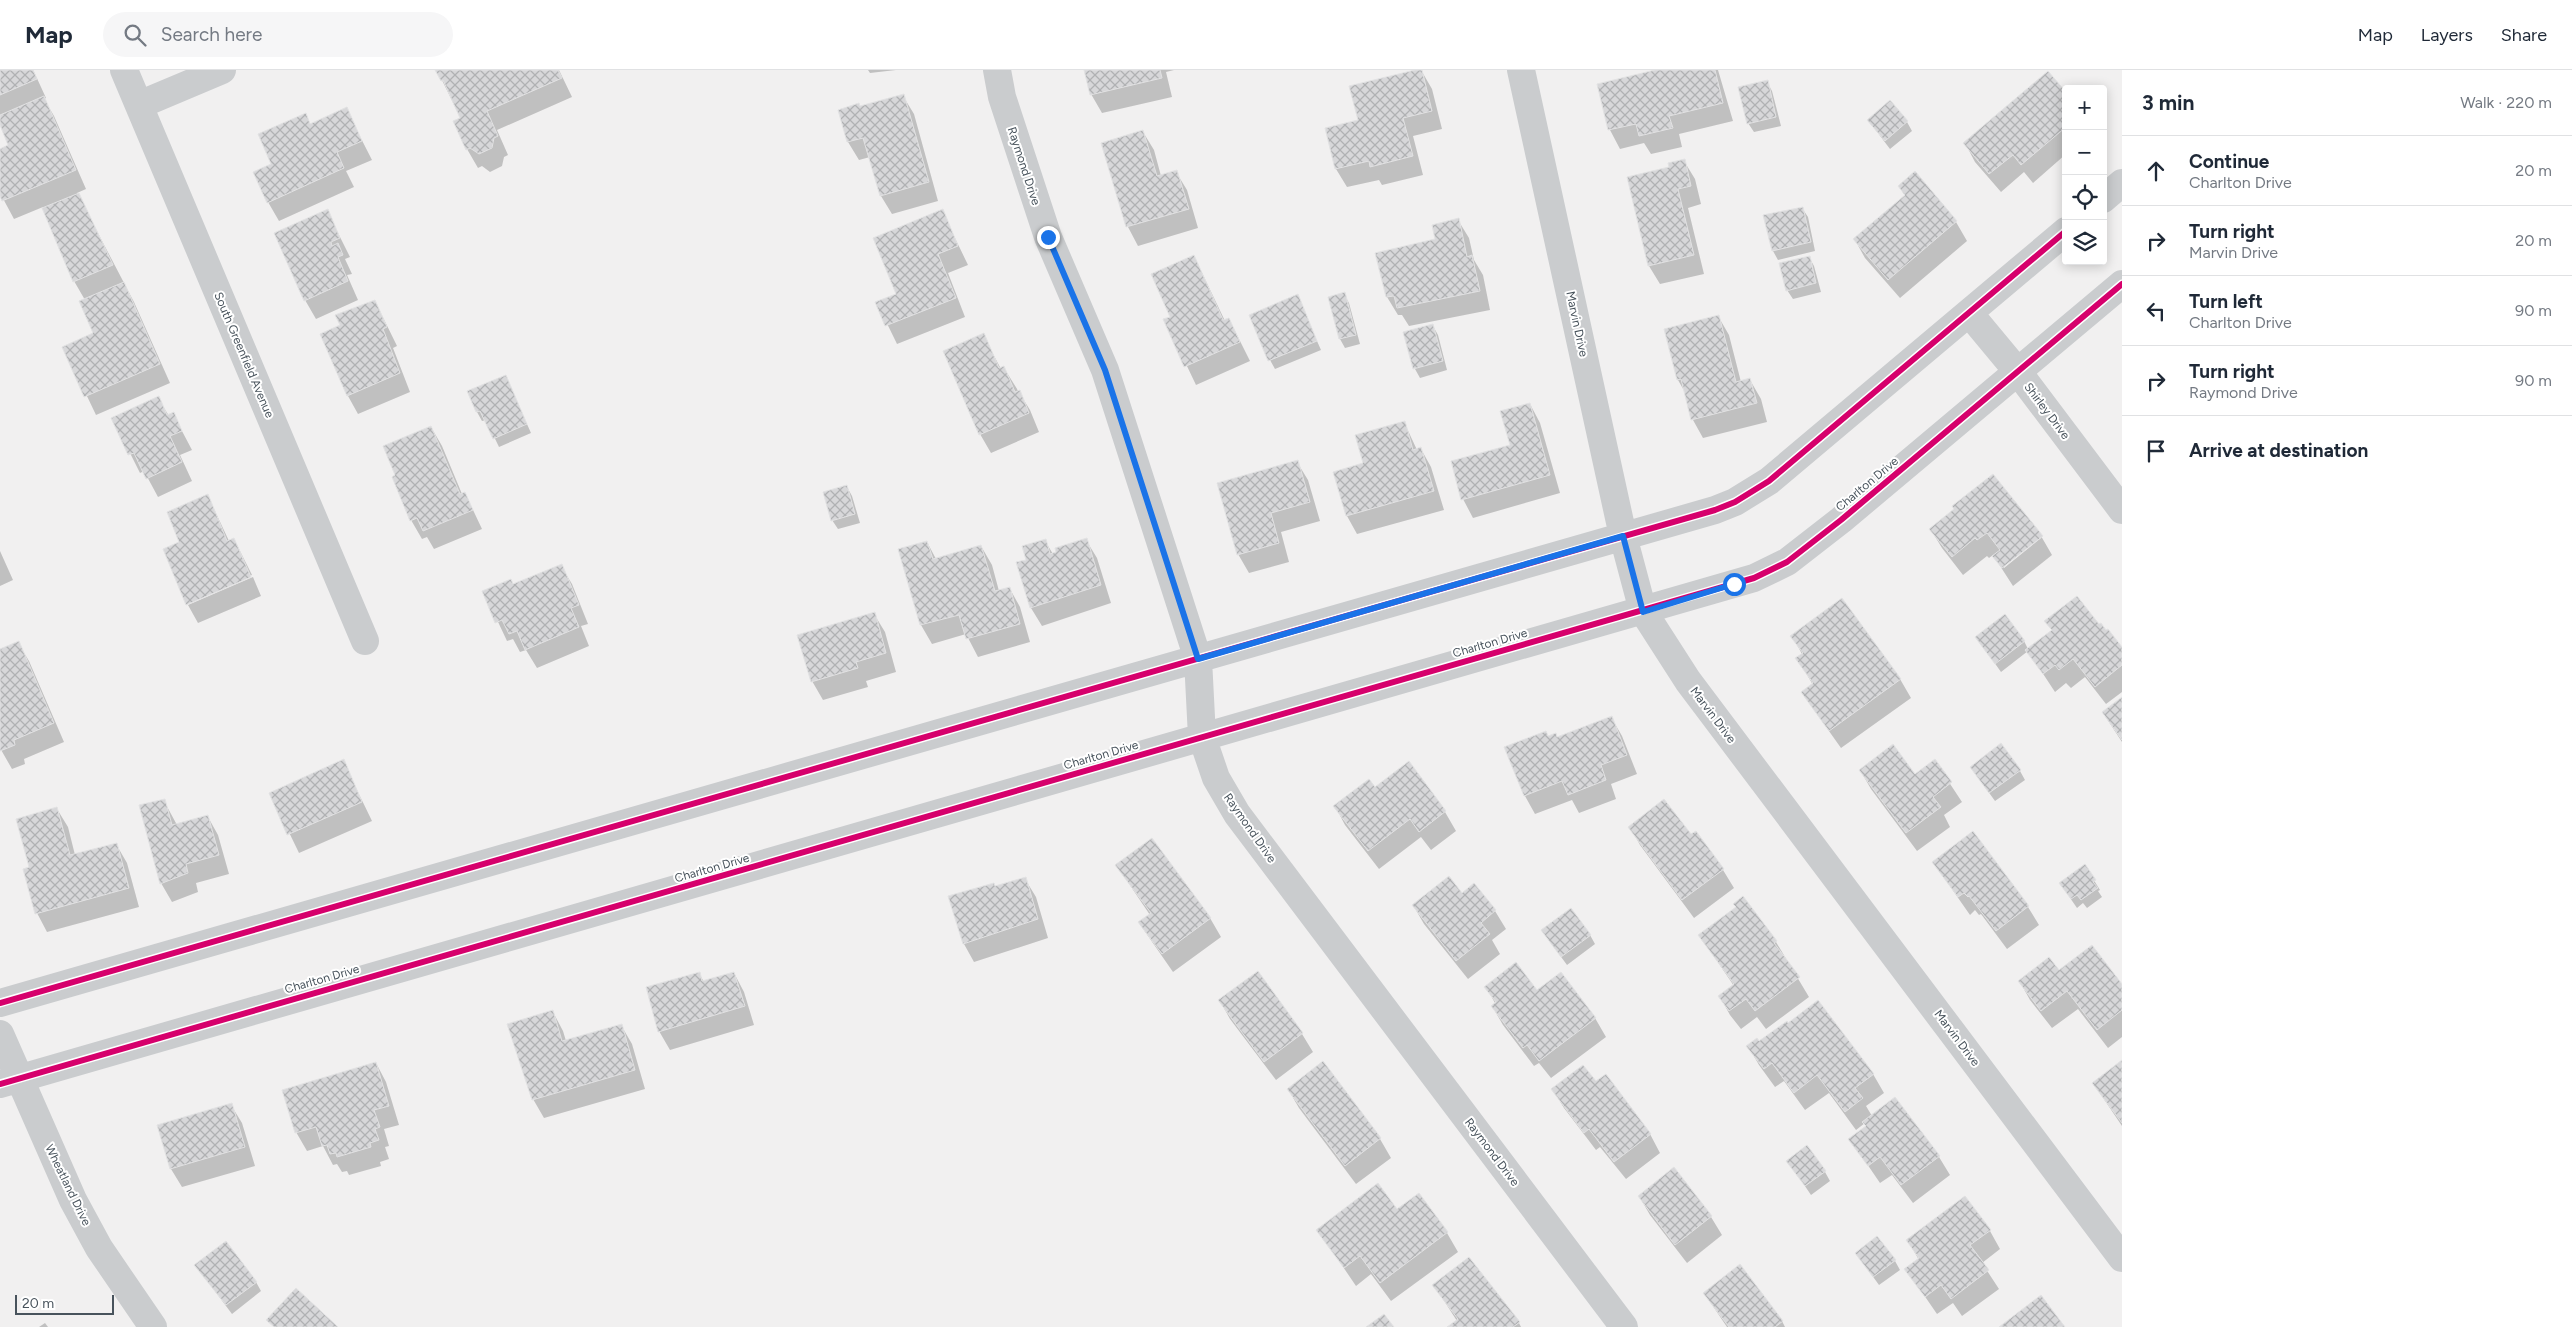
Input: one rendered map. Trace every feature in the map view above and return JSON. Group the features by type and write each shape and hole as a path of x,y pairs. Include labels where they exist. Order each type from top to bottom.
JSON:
{"street":[{"name":"South Greenfield Avenue","path":"124,70 365,641"},
{"path":"139,106 222,70"},
{"name":"Raymond Drive","path":"997,70 1002,97 1048,237 1105,370 1198,659 1202,737 1216,778 1237,814 1624,1327"},
{"name":"Marvin Drive","path":"1521,70 1623,536 1643,612 1688,681 2122,1258"},
{"path":"2107,195 2122,182"},
{"path":"0,1003 1715,510 1752,493 2062,234"},
{"name":"Charlton Drive","path":"9,1081 1202,737 1643,612 1754,578 1787,562 1842,520 2122,284"},
{"name":"Shirley Drive","path":"1969,313 2018,372 2122,510"},
{"name":"Wheatland Drive","path":"0,1034 9,1081 100,1248 153,1327"}],"building":[{"path":"0,70 33,70 37,79 0,95"},
{"path":"435,70 558,70 562,78 487,111 498,136 494,138 492,148 479,154 470,148 466,150 453,121 460,118 443,80 441,81"},
{"path":"1084,70 1160,70 1162,78 1090,95"},
{"path":"1422,70 1432,111 1403,118 1413,156 1370,167 1369,161 1335,169 1325,128 1358,120 1349,86"},
{"path":"1655,70 1715,70 1723,103 1669,116 1673,128 1639,136 1636,124 1608,130 1597,84"},
{"path":"2048,71 2062,87 2062,130 2021,165 2013,155 1989,174 1963,143"},
{"path":"1768,80 1776,117 1747,124 1738,87"},
{"path":"904,94 929,182 880,196 863,138 847,142 838,110 859,103 860,106"},
{"path":"44,96 76,170 2,201 0,196 0,149 8,145 0,125 0,115"},
{"path":"1890,100 1908,121 1885,141 1867,120"},
{"path":"347,107 362,141 337,152 344,168 267,203 253,172 271,164 258,134 306,113 310,124"},
{"path":"1143,130 1157,176 1177,170 1189,209 1126,227 1101,143"},
{"path":"1685,159 1691,186 1678,189 1694,255 1648,266 1627,177 1669,167 1668,163"},
{"path":"1915,171 1957,221 1888,280 1853,239 1905,195 1898,186"},
{"path":"79,193 113,265 73,282 42,208"},
{"path":"1803,207 1811,242 1772,251 1763,215"},
{"path":"328,209 340,238 331,242 332,246 338,243 343,255 338,257 348,281 304,301 274,233"},
{"path":"943,209 958,246 938,254 956,298 885,326 875,302 896,294 873,238"},
{"path":"1459,218 1467,257 1472,255 1480,291 1397,308 1394,296 1386,297 1375,253 1435,239 1432,225"},
{"path":"1194,255 1223,320 1229,318 1240,342 1184,367 1163,319 1170,317 1151,274"},
{"path":"1810,256 1816,283 1786,291 1779,263"},
{"path":"124,282 160,364 84,397 62,347 93,333 79,301"},
{"path":"1345,292 1356,335 1339,339 1328,297"},
{"path":"1298,294 1317,341 1268,361 1249,315"},
{"path":"375,300 387,327 383,329 400,373 347,396 320,334 340,325 335,315"},
{"path":"1719,315 1736,382 1750,378 1757,403 1691,420 1681,379 1677,380 1664,329"},
{"path":"1433,324 1443,361 1413,369 1403,332"},
{"path":"984,333 999,368 1004,366 1015,392 1020,390 1029,413 979,435 943,351"},
{"path":"506,375 527,424 493,439 480,411 476,412 467,391"},
{"path":"159,396 167,415 174,412 182,431 170,436 182,462 146,479 134,453 128,455 111,418"},
{"path":"1530,403 1550,475 1461,500 1451,461 1510,445 1500,411"},
{"path":"1405,421 1413,450 1421,447 1434,491 1346,516 1333,472 1363,463 1355,435"},
{"path":"431,426 460,494 465,492 473,510 423,531 417,518 410,521 392,477 395,475 383,446"},
{"path":"1298,460 1310,502 1271,513 1279,543 1237,555 1217,483"},
{"path":"1993,474 2043,536 2002,568 1992,556 2000,550 1987,533 1977,540 1975,538 1952,557 1929,529 1954,509 1952,506"},
{"path":"847,485 855,514 831,521 823,492"},
{"path":"208,494 227,541 234,538 251,577 186,605 163,549 179,542 167,512"},
{"path":"1087,538 1101,585 1030,608 1016,562 1026,560 1022,546 1046,539 1050,554 1056,552 1055,548"},
{"path":"927,541 933,559 981,545 995,591 1010,587 1020,624 966,639 959,615 920,625 898,549"},
{"path":"562,564 579,605 571,608 579,627 525,650 517,631 509,634 502,620 495,623 482,591 511,579 513,584"},
{"path":"2077,596 2099,624 2101,623 2106,630 2108,629 2122,647 2122,665 2095,687 2073,659 2059,670 2055,665 2043,674 2025,650 2052,630 2044,621"},
{"path":"1842,598 1901,679 1829,731 1801,692 1813,683 1795,658 1803,653 1790,636"},
{"path":"875,612 886,653 856,662 858,668 811,682 797,635"},
{"path":"2005,614 2025,641 1995,664 1975,637"},
{"path":"19,641 54,723 14,740 15,745 0,751 0,649"},
{"path":"2122,697 2122,740 2102,712"},
{"path":"1612,716 1627,755 1601,765 1606,780 1568,795 1562,781 1524,796 1504,747 1546,731 1548,736 1556,733 1557,737"},
{"path":"2001,743 2021,770 1989,793 1970,767"},
{"path":"1893,744 1915,774 1935,759 1952,782 1933,797 1941,807 1906,833 1859,770"},
{"path":"344,759 362,802 287,835 269,793"},
{"path":"1409,761 1446,811 1419,832 1410,819 1368,851 1333,806 1369,779 1375,787"},
{"path":"165,799 172,825 208,815 219,855 186,864 188,873 160,884 139,805"},
{"path":"1664,799 1691,834 1696,831 1724,869 1682,900 1628,827"},
{"path":"57,807 70,855 117,843 129,888 35,914 23,869 29,867 16,819"},
{"path":"1973,831 2029,906 1996,931 1969,896 1964,893 1958,897 1932,862"},
{"path":"1152,838 1211,918 1162,954 1138,922 1151,913 1115,865"},
{"path":"2085,864 2096,880 2093,882 2098,888 2081,900 2077,895 2071,899 2059,883"},
{"path":"1449,876 1462,893 1474,883 1496,910 1481,923 1490,934 1456,961 1412,905"},
{"path":"1026,877 1038,919 963,944 948,896 994,883 995,886"},
{"path":"1743,896 1777,941 1774,943 1800,977 1755,1011 1746,999 1729,1011 1718,996 1734,984 1698,935 1736,907 1733,904"},
{"path":"1571,908 1591,935 1561,957 1541,930"},
{"path":"2092,945 2122,984 2122,1010 2097,1030 2067,991 2041,1011 2018,981 2049,957 2059,970"},
{"path":"1516,962 1537,990 1561,972 1596,1018 1539,1061 1527,1045 1523,1048 1491,1006 1496,1002 1484,987"},
{"path":"1258,971 1303,1033 1264,1062 1218,1000"},
{"path":"700,972 702,981 734,972 745,1006 658,1032 646,987"},
{"path":"1818,1000 1874,1074 1855,1088 1863,1098 1845,1112 1817,1075 1794,1093 1772,1063 1764,1069 1746,1046 1757,1038 1759,1041 1787,1021 1788,1023"},
{"path":"553,1010 562,1041 622,1024 635,1070 532,1100 507,1024"},
{"path":"2122,1060 2122,1123 2092,1083"},
{"path":"1323,1061 1381,1138 1345,1166 1287,1089"},
{"path":"376,1062 389,1106 374,1110 380,1127 375,1129 379,1140 370,1143 371,1147 337,1157 336,1153 330,1154 327,1145 322,1146 316,1127 295,1133 282,1090"},
{"path":"1583,1065 1596,1081 1606,1074 1651,1134 1614,1162 1589,1129 1584,1133 1551,1089"},
{"path":"1895,1097 1940,1156 1901,1185 1880,1157 1868,1166 1848,1139 1866,1126 1862,1122"},
{"path":"232,1103 245,1147 170,1169 157,1125"},
{"path":"1807,1145 1826,1171 1805,1186 1786,1161"},
{"path":"1674,1167 1712,1216 1675,1245 1638,1196"},
{"path":"1378,1183 1397,1209 1419,1193 1448,1232 1380,1283 1360,1256 1344,1268 1316,1230"},
{"path":"1965,1196 1991,1230 1970,1245 1989,1270 1951,1299 1941,1285 1925,1297 1904,1269 1919,1258 1906,1240"},
{"path":"1877,1236 1896,1260 1873,1277 1855,1253"},
{"path":"226,1241 257,1282 226,1305 194,1265"},
{"path":"1469,1257 1520,1322 1513,1327 1447,1327 1458,1319 1432,1285"},
{"path":"1740,1264 1783,1321 1775,1327 1729,1327 1703,1293"},
{"path":"296,1288 338,1327 274,1327 266,1320"},
{"path":"2041,1295 2065,1327 1999,1327"},
{"path":"1384,1314 1394,1327 1366,1327"}],"cycle path":[{"path":"0,1003 1715,510 1735,502 1769,481 2062,234"},
{"path":"0,1084 1754,578 1787,562 1841,520 2122,284"}],"route":[{"path":"1048,237 1105,370 1198,659 1623,536 1643,612 1734,584"}]}
